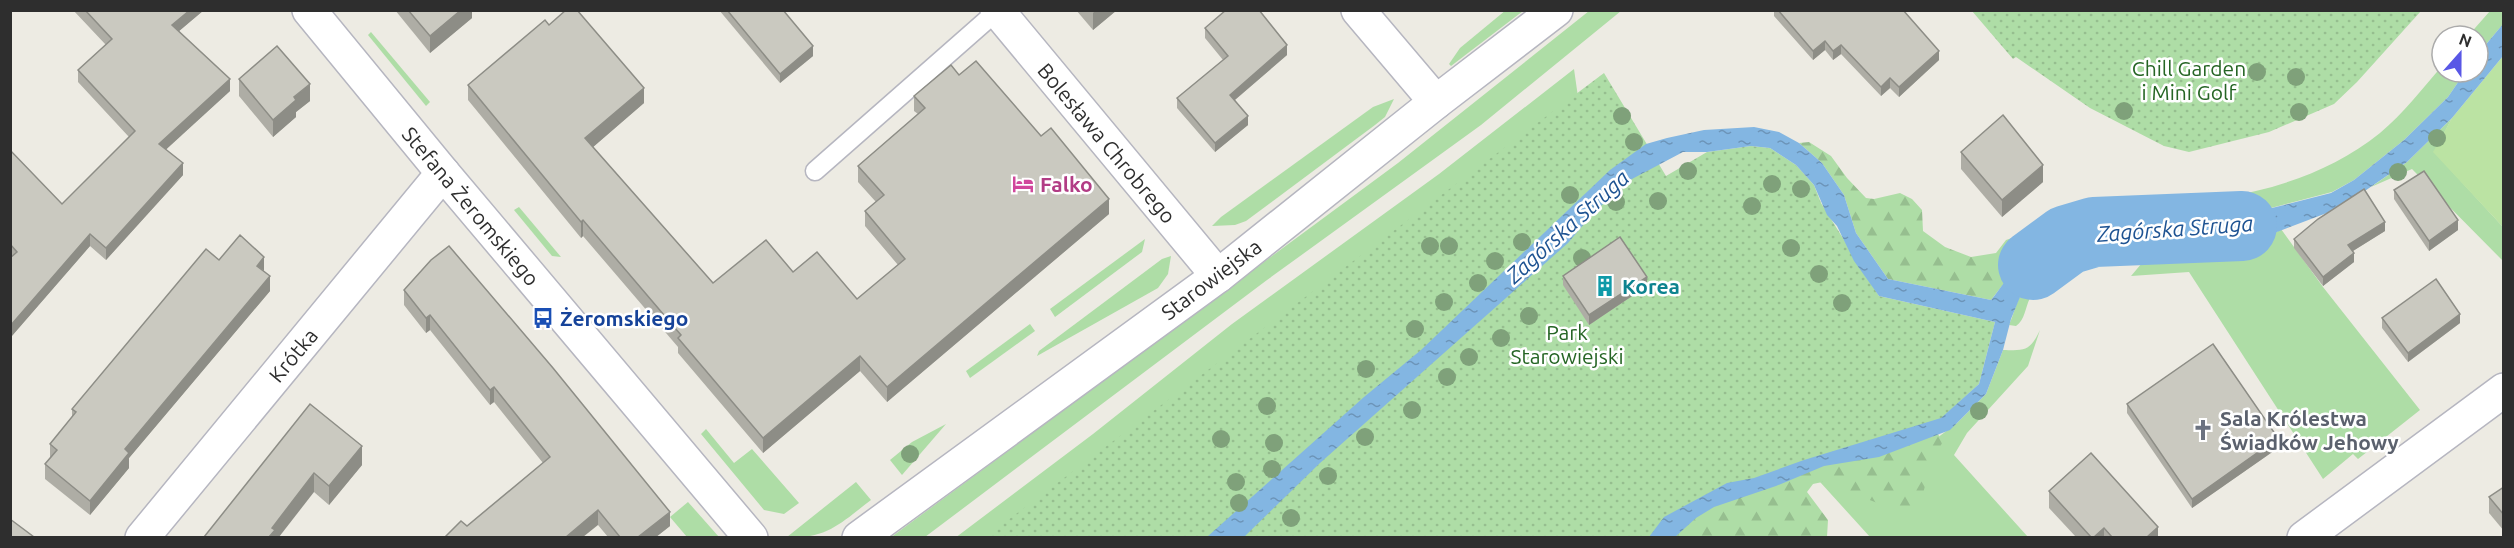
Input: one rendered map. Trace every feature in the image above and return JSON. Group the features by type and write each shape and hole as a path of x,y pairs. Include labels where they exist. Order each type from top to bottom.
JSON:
{"street":[{"name":"Stefana Żeromskiego","path":"309,10 443,173 751,537"},
{"path":"1358,10 1436,102"},
{"name":"Starowiejska","path":"860,537 1218,276 1436,102 1556,10"},
{"name":"Bolesława Chrobrego","path":"997,11 1218,276"},
{"name":"Krótka","path":"142,537 443,173"},
{"path":"2304,537 2504,390"}],"lane":[{"path":"815,171 997,11"}],"green space":[{"path":"1506,10 1523,11 1451,66 1449,64 1460,48"},
{"path":"1589,11 1621,11 1481,125 1267,280 925,537 890,538 1398,163"},
{"name":"Chill Garden i Mini Golf","path":"1972,11 2421,11 2334,104 2269,132 2189,152 2164,146 2090,108 2016,57 2013,59"},
{"path":"2490,11 2503,11 2503,24 2490,40 2490,24 2479,24"},
{"path":"371,32 430,102 426,106 368,35"},
{"path":"2503,56 2503,227 2433,152 2452,118 2480,84 2490,84 2490,72"},
{"path":"1574,69 1582,125 1102,537 955,538 1093,434 1232,324 1439,174"},
{"name":"Park Starowiejski","path":"1604,73 1666,176 1707,152 1751,146 1770,148 1796,165 1814,185 1821,203 1879,296 1995,322 1979,384 1941,419 1714,507 1696,518 1675,537 984,538"},
{"path":"2430,80 2430,84 2457,84 2448,97 2404,140 2354,180 2332,192 2252,213 2202,214 2145,221 2143,213 2147,208 2245,193 2302,177 2330,165 2356,151 2380,133"},
{"path":"1394,99 1385,117 1246,221 1235,225 1212,226 1221,217 1373,107"},
{"path":"2452,118 2434,152 2503,227 2503,261 2412,169 2371,187 2407,162"},
{"path":"1809,142 1831,156 1866,198 1874,199 1900,193 1912,199 1922,210 1923,231 1945,247 1971,257 1996,253 2006,240 2029,232 2043,220 2086,206 2101,205 2115,221 2074,228 2057,235 2030,255 1991,300 1888,279 1856,233 1844,195 1822,163 1799,143"},
{"path":"519,207 561,257 552,256 514,210"},
{"path":"2281,229 2323,287 2420,410 2358,459 2353,454 2323,479 2189,272 2131,276 2142,263 2147,240 2174,237 2208,240 2277,232"},
{"path":"1145,239 1142,252 1055,317 1050,309"},
{"path":"2121,241 2121,249 2116,254 2077,258 2053,272 2033,293 2019,323 2016,326 2009,325 2019,298 2032,279 2050,263 2082,245"},
{"path":"1171,256 1168,274 1158,288 1037,356 1039,351 1162,259"},
{"path":"1030,324 1035,331 970,378 966,371"},
{"path":"2040,330 2028,366 1967,433 1954,455 2028,537 1870,537 1811,472 1937,438 1957,423 1986,394 2003,350 2022,350 2030,346"},
{"path":"946,424 902,475 890,460 912,442"},
{"path":"706,429 734,463 752,449 799,503 784,514 764,510 701,434"},
{"path":"1936,429 1942,443 1913,523 1888,507 1827,481 1813,484 1807,492 1828,520 1827,537 1621,538 1623,528"},
{"path":"856,482 871,500 833,528 812,536 787,537"},
{"path":"688,502 719,537 687,537 670,517"}],"water":[{"path":"2503,24 2503,56 2490,72 2490,40"},
{"path":"2457,84 2480,84 2452,118 2407,162 2340,208 2277,232 2208,240 2174,237 2147,240 2145,221 2202,214 2252,213 2331,193 2354,180 2404,140 2448,97"},
{"path":"1754,127 1779,132 1799,143 1822,163 1844,195 1856,233 1888,279 1991,300 2030,253 2065,232 2091,223 2119,221 2121,241 2091,243 2074,249 2054,261 2035,277 2020,297 1986,394 1950,430 1879,457 1824,466 1776,486 1714,507 1696,518 1675,537 1649,537 1664,517 1727,483 1754,478 1804,460 1941,418 1979,384 1995,322 1879,296 1854,261 1837,226 1827,215 1814,185 1796,165 1770,148 1751,146 1707,152 1683,152 1632,179 1595,211 1568,243 1320,463 1244,537 1207,537 1364,397 1421,350 1610,170 1646,144 1704,130"}],"building":[{"path":"85,10 190,10 172,25 230,79 159,144 183,163 106,248 90,234 11,325 10,258 17,252 10,244 10,150 62,204 135,131 78,70 112,39"},
{"path":"408,10 461,10 430,36"},
{"path":"566,10 577,10 644,88 585,138 713,283 766,240 793,272 817,252 857,299 905,259 865,211 884,195 858,166 925,108 914,96 951,65 959,75 976,61 1041,136 1051,128 1109,199 887,387 860,356 763,438 678,338 681,335 583,220 581,222 468,85 545,20 549,25"},
{"path":"727,10 783,10 813,46 780,74"},
{"path":"1226,10 1259,10 1287,45 1230,95 1248,116 1215,143 1177,98 1228,56 1205,28"},
{"path":"1778,10 1903,10 1939,51 1899,87 1890,78 1881,87 1841,45 1833,51 1825,41 1813,51"},
{"path":"277,46 310,84 294,97 296,100 273,120 239,79"},
{"path":"2003,115 2043,165 2002,200 1961,152"},
{"path":"2424,171 2458,220 2429,241 2394,190"},
{"path":"2364,189 2385,222 2348,245 2354,253 2323,277 2294,239 2318,219"},
{"path":"240,235 264,257 257,266 270,276 125,449 129,453 90,501 45,464 57,450 50,444 76,412 72,409 206,249 219,260"},
{"name":"Korea","path":"1620,237 1647,277 1589,315 1563,276"},
{"path":"449,246 553,368 670,512 638,537 620,537 598,510 566,537 445,537 461,521 467,526 550,457 494,387 490,390 430,315 426,318 404,290 431,260"},
{"path":"2436,279 2460,314 2408,353 2382,318"},
{"name":"Sala Królestwa Świadków Jehowy","path":"2213,344 2278,438 2192,499 2127,404"},
{"path":"310,404 362,446 329,486 314,473 272,528 275,530 269,537 204,537"},
{"path":"2091,453 2158,527 2147,537 2112,537 2104,528 2091,537 2049,491"},
{"path":"2504,487 2504,515 2489,497"},
{"path":"10,519 34,537 10,537"}],"waterway":[{"name":"Zagórska Struga","path":"2033,265 2067,240 2094,232 2242,226"}],"place":[{"name":"Falko","path":"1023,184"},
{"name":"Korea","path":"1605,286"},
{"name":"Żeromskiego","path":"543,318"},
{"name":"Sala Królestwa Świadków Jehowy","path":"2203,430"}]}
